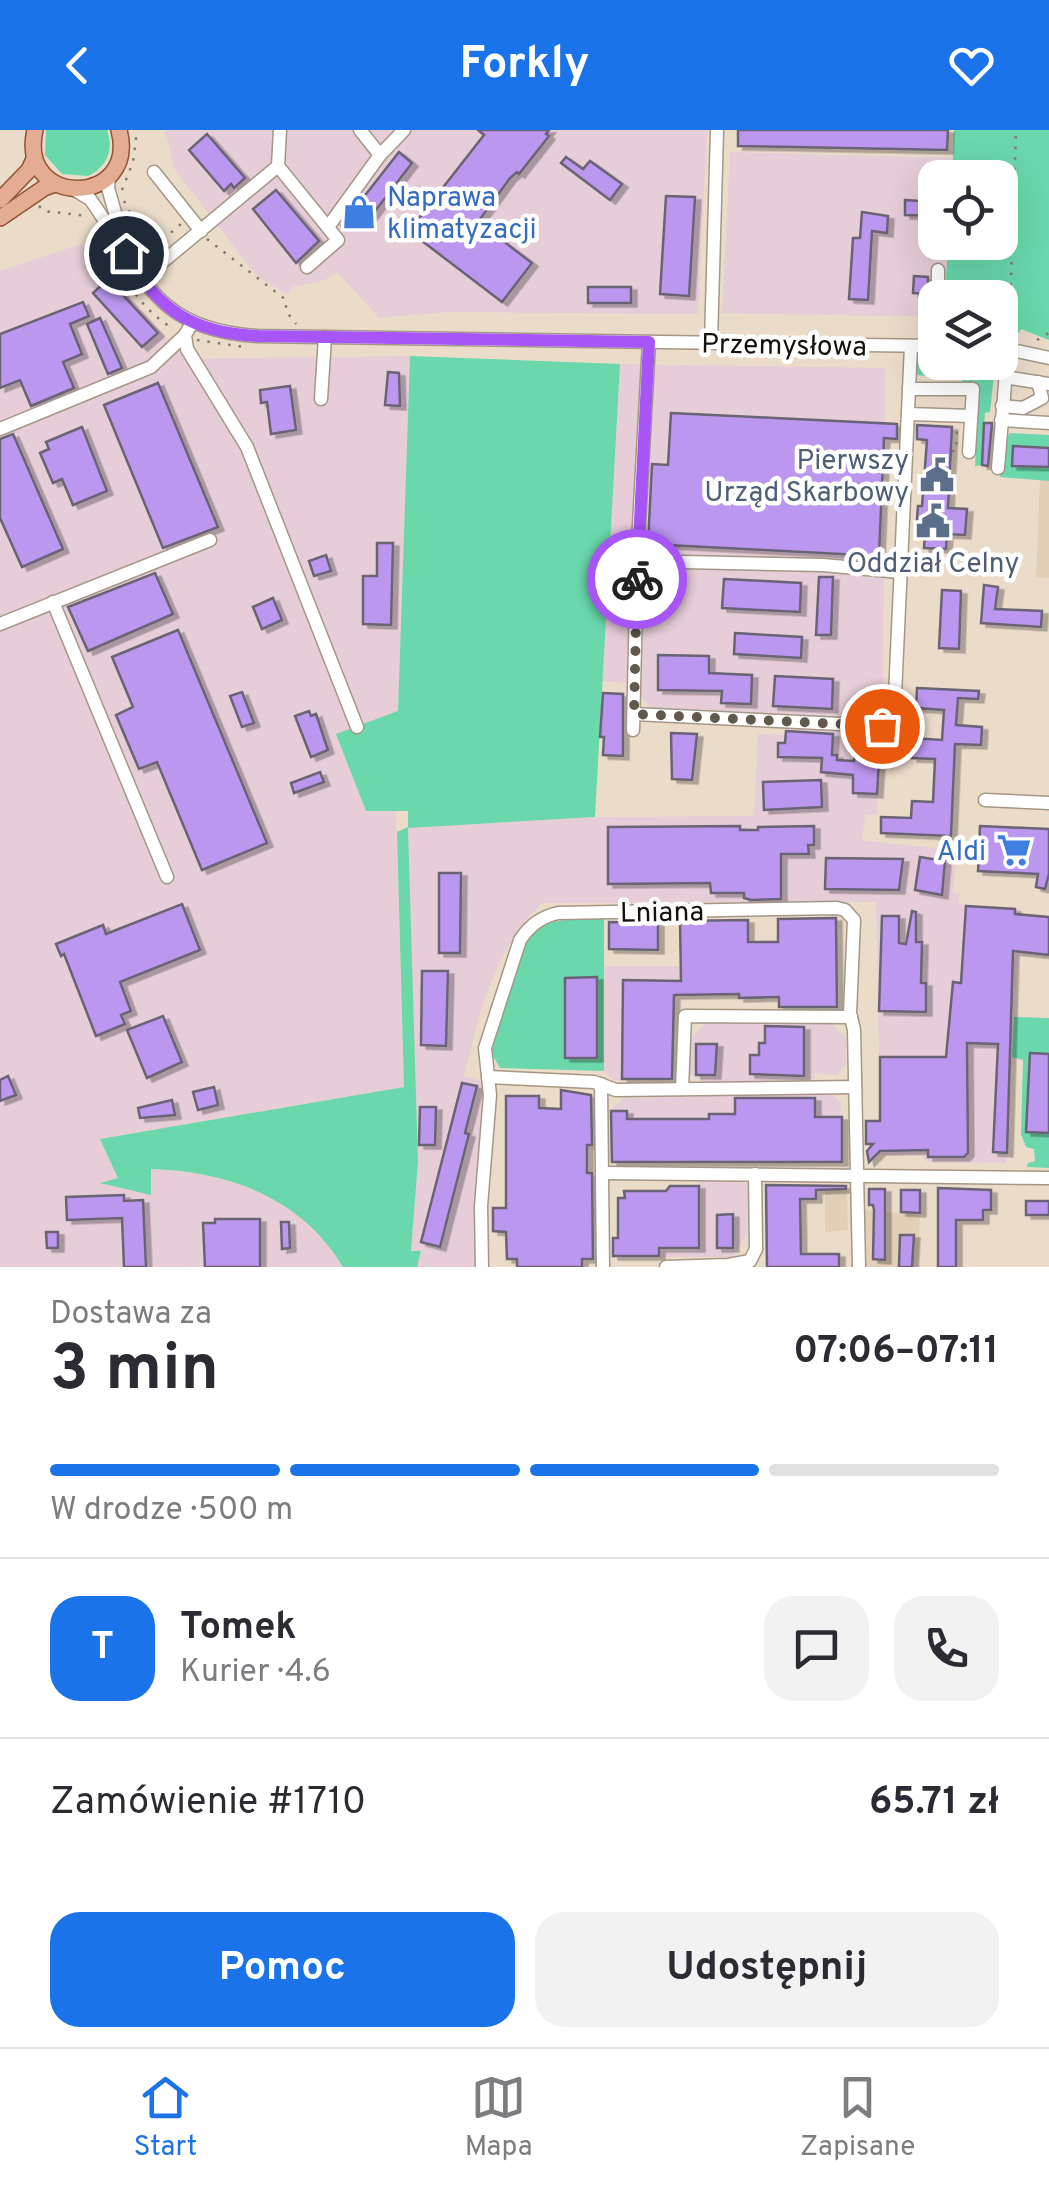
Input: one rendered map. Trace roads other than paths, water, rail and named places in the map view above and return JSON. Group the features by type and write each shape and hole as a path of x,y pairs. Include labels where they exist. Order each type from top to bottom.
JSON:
{"main road":[{"path":"0,200 29,170 34,158 35,130"},
{"path":"34,158 42,174 55,184 88,189 109,177 120,160 120,130"},
{"path":"0,218 55,184"}],"street":[{"path":"280,130 278,166 338,240 306,267"},
{"path":"360,130 380,156"},
{"path":"328,227 404,130"},
{"path":"711,342 717,130"},
{"path":"142,279 278,166"},
{"path":"154,172 201,231"},
{"name":"Przemysłowa","path":"109,177 108,188 126,253"},
{"name":"Przemysłowa","path":"75,190 90,199 142,279 188,329 325,337 918,346"},
{"path":"938,270 938,280"},
{"path":"0,430 151,367 188,329"},
{"path":"188,329 188,349 246,447 357,726"},
{"path":"321,398 325,337"},
{"path":"634,730 637,561 649,342"},
{"path":"634,714 882,726 894,717 912,346"},
{"path":"1018,349 1049,358"},
{"path":"998,468 1004,380"},
{"path":"1002,413 1034,404 1034,382"},
{"path":"910,388 973,389 969,452"},
{"path":"1002,413 1049,423"},
{"path":"910,414 971,416"},
{"path":"0,624 210,540"},
{"path":"637,561 823,565 900,572"},
{"path":"54,602 167,877"},
{"path":"985,800 1049,803"},
{"name":"Lniana","path":"482,1267 481,1206 490,1095 488,1032 520,940 535,922 558,913 846,910 854,920 851,1017 859,1267"},
{"path":"682,1089 684,1016 851,1017"},
{"path":"488,1077 601,1084 616,1090 855,1087"},
{"path":"601,1084 603,1267"},
{"path":"603,1173 1049,1178"},
{"path":"666,1267 750,1261 756,1249 755,1174"}],"place":[{"name":"Naprawa klimatyzacji","path":"359,212"},
{"name":"Pierwszy Urząd Skarbowy","path":"937,475"},
{"name":"Oddział Celny","path":"933,521"},
{"name":"Aldi","path":"1014,850"}]}
